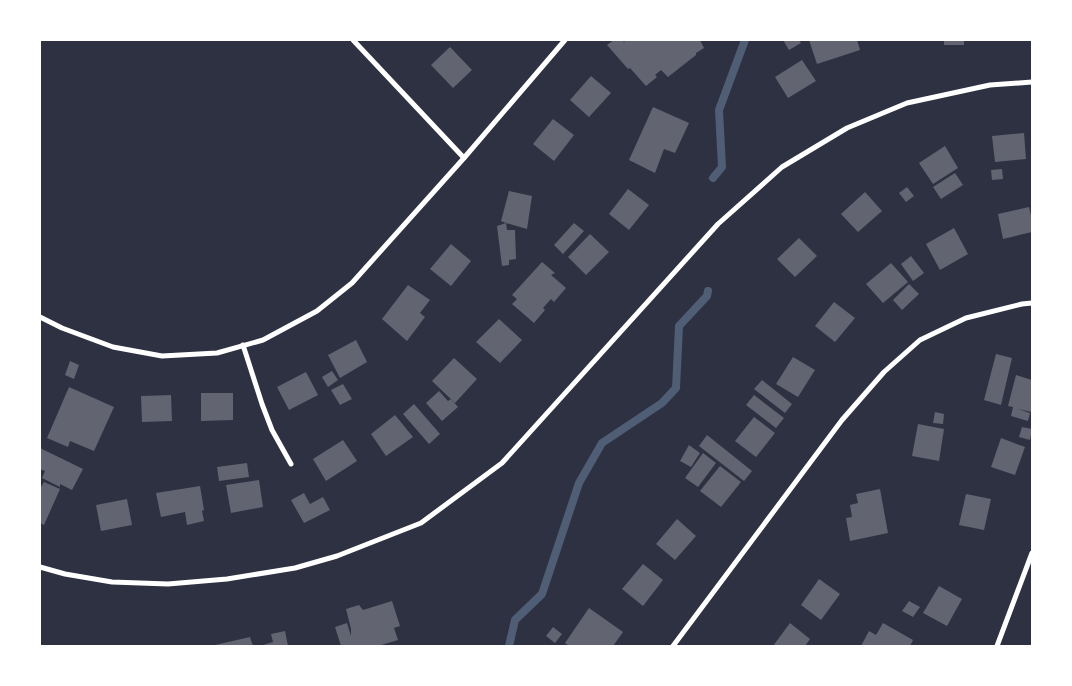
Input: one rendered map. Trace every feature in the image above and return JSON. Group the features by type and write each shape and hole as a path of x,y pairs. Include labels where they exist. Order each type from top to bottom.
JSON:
{"street":[{"path":"353,40 464,158"},
{"path":"40,318 113,347 162,356 217,353 263,340 317,311 352,283 464,158 565,40"},
{"path":"40,567 65,574 112,582 168,584 227,579 295,568 338,556 422,522 502,463 718,224 782,167 847,128 907,104 990,85 1032,82"},
{"path":"673,646 842,420 884,372 920,340 966,318 1032,303"},
{"path":"243,345 272,430 291,464"},
{"path":"997,646 1032,553"}],"building":[{"path":"614,40 622,40 624,42 626,40 700,40 704,48 668,77 661,70 655,75 657,77 646,86 607,45"},
{"path":"783,40 799,40 801,43 789,50"},
{"path":"809,40 857,40 860,50 817,64"},
{"path":"944,40 964,40 964,45 944,45"},
{"path":"450,47 472,70 453,88 431,65"},
{"path":"802,60 816,81 788,98 775,77"},
{"path":"591,76 611,93 589,117 570,100"},
{"path":"653,107 689,123 675,153 664,149 655,173 629,160"},
{"path":"553,119 574,135 554,161 533,144"},
{"path":"1024,133 1026,159 995,162 992,136"},
{"path":"945,146 958,168 933,184 919,163"},
{"path":"1002,169 1003,179 992,180 991,170"},
{"path":"955,173 963,185 941,199 933,187"},
{"path":"907,187 914,196 906,202 899,193"},
{"path":"628,189 649,205 629,230 609,214"},
{"path":"509,191 532,196 527,229 501,221"},
{"path":"865,192 882,211 858,232 841,214"},
{"path":"1029,207 1032,232 1003,239 998,214"},
{"path":"506,223 507,230 515,230 516,259 509,260 509,265 502,266 497,226"},
{"path":"574,223 584,231 563,254 554,245"},
{"path":"954,228 968,254 940,270 926,244"},
{"path":"590,234 609,252 586,275 568,257"},
{"path":"799,238 817,256 795,277 777,259"},
{"path":"451,244 471,261 451,286 430,269"},
{"path":"911,256 924,273 913,281 901,264"},
{"path":"542,262 555,273 551,275 566,288 554,302 551,299 534,323 512,304 517,299 512,295"},
{"path":"891,263 908,282 883,303 866,284"},
{"path":"909,284 919,294 902,310 893,300"},
{"path":"408,285 430,300 420,313 425,317 407,341 382,319"},
{"path":"834,302 855,318 835,342 815,326"},
{"path":"499,319 522,340 500,363 476,342"},
{"path":"356,340 367,362 340,378 328,355"},
{"path":"996,354 1012,358 1001,405 984,400"},
{"path":"793,357 815,370 798,397 776,384"},
{"path":"454,358 477,379 455,403 432,381"},
{"path":"70,361 79,365 74,379 65,375"},
{"path":"332,371 338,380 328,387 322,377"},
{"path":"306,372 318,395 289,410 277,387"},
{"path":"1016,375 1032,380 1032,412 1018,409 1030,413 1028,421 1011,416 1013,407 1008,406"},
{"path":"762,380 792,404 785,413 754,389"},
{"path":"343,384 352,399 340,405 331,390"},
{"path":"69,387 114,407 94,451 70,441 68,447 47,438"},
{"path":"439,391 448,401 451,399 458,407 442,421 426,403"},
{"path":"201,393 233,393 233,420 201,421"},
{"path":"171,395 172,421 142,422 141,396"},
{"path":"754,395 784,418 776,428 746,405"},
{"path":"414,404 440,434 429,444 403,414"},
{"path":"935,412 944,414 943,424 933,423"},
{"path":"395,415 413,437 386,456 371,434"},
{"path":"754,417 775,433 756,457 735,441"},
{"path":"918,424 944,429 939,461 912,456"},
{"path":"1022,427 1032,429 1030,440 1019,437"},
{"path":"707,435 752,471 744,481 699,446"},
{"path":"1001,438 1025,447 1015,475 991,467"},
{"path":"343,440 357,461 326,481 313,459"},
{"path":"689,445 700,453 691,467 680,461"},
{"path":"40,448 83,469 72,490 60,484 60,487 42,478 45,471 40,469"},
{"path":"703,453 716,463 698,487 685,478"},
{"path":"247,463 249,477 219,481 217,467"},
{"path":"720,466 741,482 721,507 700,491"},
{"path":"259,480 263,507 231,513 226,485"},
{"path":"44,482 60,489 44,525 40,523 40,486"},
{"path":"200,486 204,521 187,525 185,512 161,517 156,493"},
{"path":"880,489 888,533 850,541 846,518 852,517 850,505 858,503 856,494"},
{"path":"304,493 310,504 323,497 330,510 304,523 291,500"},
{"path":"966,494 991,499 984,530 959,525"},
{"path":"127,499 132,525 101,531 96,505"},
{"path":"677,519 696,536 675,560 656,544"},
{"path":"643,564 663,580 643,606 622,589"},
{"path":"819,579 840,594 821,620 801,605"},
{"path":"939,586 962,599 947,626 923,613"},
{"path":"392,601 400,626 394,628 398,640 378,646 341,646 335,627 347,623 351,636 346,609 359,605 363,610"},
{"path":"909,601 920,607 913,617 902,611"},
{"path":"589,608 623,632 613,646 569,646 565,643"},
{"path":"790,623 810,639 805,646 773,646"},
{"path":"883,623 913,640 910,646 861,646 869,631 876,635"},
{"path":"553,627 562,634 555,643 546,636"},
{"path":"285,631 288,646 260,646 273,642 271,634"},
{"path":"250,637 253,646 215,646 215,645"}],"waterway":[{"path":"713,178 722,167 719,110 745,40"},
{"path":"509,646 515,620 542,594 579,483 602,443 662,403 676,388 679,326 707,296 708,291"}]}
